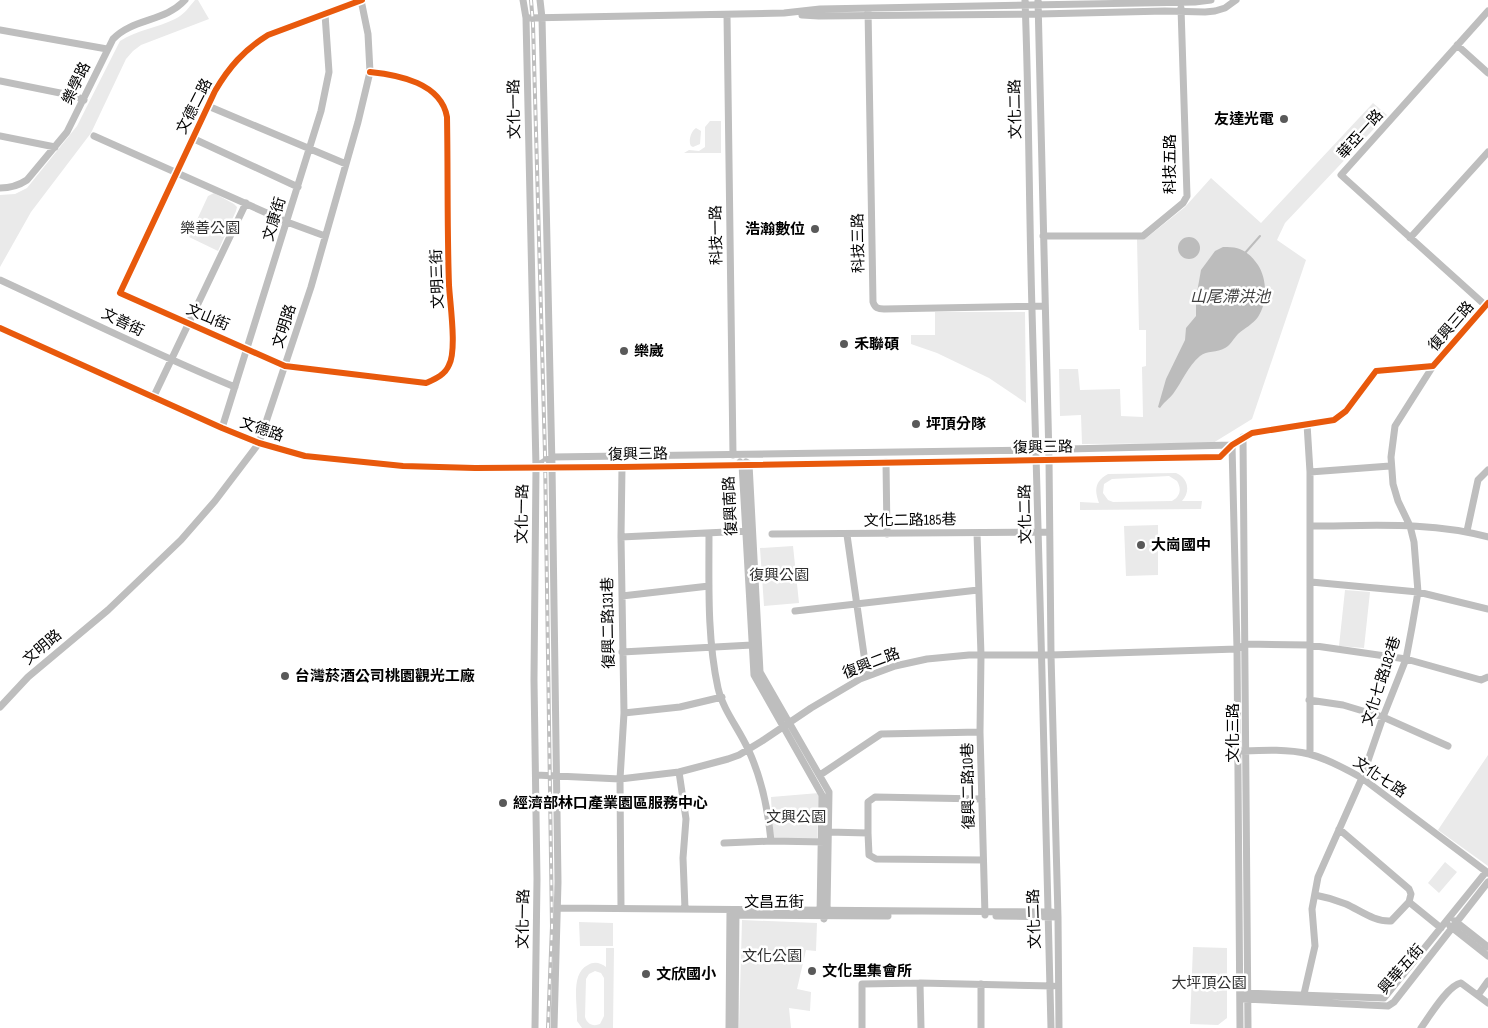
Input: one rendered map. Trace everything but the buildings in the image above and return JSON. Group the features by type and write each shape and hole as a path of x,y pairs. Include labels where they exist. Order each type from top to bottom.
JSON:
{"street":[{"name":"樂學路","path":"0,188 19,186 27,180 67,132 113,39 126,28 177,9 184,0"},
{"name":"文德二路","path":"120,293 192,138 225,74 234,62 254,44 282,29 361,0"},
{"name":"文明路","path":"0,707 28,677 108,610 181,540 215,501 259,443 325,236 370,72 368,34 361,0"},
{"name":"文化一路","path":"523,0 526,18 536,467 534,680 538,879 535,1028"},
{"name":"文化一路","path":"540,0 542,18 552,457 557,908 554,1028"},
{"path":"526,18 784,14 819,16 1025,3 1181,2 1211,0"},
{"path":"868,12 1038,14 1215,11 1225,8 1236,0"},
{"name":"科技五路","path":"1043,236 1143,236 1184,204 1187,196 1181,2"},
{"name":"文化二路","path":"1025,3 1051,1028"},
{"name":"文化二路","path":"1038,3 1059,1028"},
{"name":"華亞一路","path":"1487,304 1410,238 1342,175 1488,11"},
{"name":"科技三路","path":"868,12 873,292 875,306 878,309 1044,306"},
{"name":"文康街","path":"222,428 321,111 330,72 325,14"},
{"name":"科技一路","path":"727,15 733,455"},
{"path":"0,30 107,49"},
{"path":"1457,45 1488,73"},
{"name":"文明三街","path":"285,366 426,383 435,380 442,374 449,366 453,355 449,284 447,117 445,106 438,97 405,77 370,72"},
{"path":"0,81 75,96 84,100"},
{"path":"208,106 346,164"},
{"path":"0,136 54,147"},
{"path":"94,136 287,222 325,236"},
{"path":"192,138 298,187"},
{"path":"1410,238 1488,152"},
{"path":"153,398 246,203"},
{"name":"文善街","path":"0,280 100,325 171,361 235,387"},
{"name":"文山街","path":"120,293 285,366"},
{"name":"復興三路","path":"536,467 1220,457 1232,445 1252,432 1334,420 1346,411 1376,371 1433,366 1487,304"},
{"name":"文德路","path":"0,328 222,428 259,443 305,456 377,464 476,468 536,467"},
{"name":"文化七路182巷","path":"1304,994 1315,946 1312,910 1318,877 1362,778 1406,659 1418,592 1415,549 1410,526 1395,492 1390,466 1395,426 1433,366"},
{"path":"1307,424 1310,472 1310,754"},
{"name":"文化三路","path":"1240,1028 1245,996 1247,750 1243,437"},
{"name":"復興三路","path":"552,457 1048,450 1232,445"},
{"name":"文化三路","path":"1232,445 1238,751 1245,996 1248,1028"},
{"path":"823,453 823,463"},
{"name":"復興南路","path":"733,455 745,464 754,530 760,672 775,705"},
{"path":"536,467 552,457"},
{"path":"886,462 887,534"},
{"name":"復興南路","path":"745,464 745,531 754,675 820,775 829,792 828,832 824,842"},
{"path":"1310,472 1390,466"},
{"name":"復興二路131巷","path":"621,908 620,779 624,713 621,537 622,467"},
{"path":"1467,531 1478,480 1488,470"},
{"path":"1310,526 1410,526 1467,531 1488,536"},
{"path":"621,537 754,530"},
{"name":"文化二路185巷","path":"772,534 847,535 1049,532"},
{"path":"709,533 709,586 718,689 748,749 764,788 771,841"},
{"name":"復興二路10巷","path":"976,533 981,655 980,732 985,914"},
{"path":"847,535 868,676"},
{"path":"1310,582 1418,592 1488,609"},
{"path":"622,596 709,586"},
{"path":"795,611 978,590"},
{"path":"1237,649 1246,644 1309,645 1406,659 1480,680 1487,678"},
{"path":"622,652 752,645"},
{"name":"復興二路","path":"536,775 620,779 679,772 728,759 787,725 844,687 868,676 908,662 981,655 1051,655 1237,649"},
{"path":"624,713 680,707 722,697"},
{"path":"1309,700 1343,704 1383,717 1448,746"},
{"name":"復興南路","path":"787,725 822,794 824,842 823,914"},
{"path":"820,775 881,734 980,732"},
{"name":"文化七路","path":"1238,751 1284,751 1310,754 1345,768 1362,778 1487,872"},
{"path":"679,772 686,819 683,858 685,909"},
{"path":"982,799 875,797 868,802 868,833 869,856 876,858 984,860"},
{"path":"1315,895 1332,898 1382,922 1391,921 1409,902 1411,894 1409,889 1339,829"},
{"path":"828,832 868,833"},
{"path":"724,842 824,842"},
{"name":"興華五街","path":"1245,996 1304,994 1384,998 1487,872"},
{"name":"興華五街","path":"1245,996 1388,1006 1394,1002 1488,882"},
{"path":"1409,902 1446,923 1455,925 1488,947"},
{"name":"文昌五街","path":"557,908 685,909 823,914 1058,915"},
{"path":"729,1028 732,1004 734,912"},
{"path":"1455,925 1488,956"},
{"path":"1478,995 1488,981"},
{"path":"862,1028 862,984 920,983 1059,986"},
{"path":"920,983 920,1028"},
{"path":"1421,1028 1449,990 1456,984 1461,983 1488,1003"},
{"path":"981,984 981,1028"},
{"path":"732,1004 736,1028"}],"green space":[{"path":"195,0 198,0 209,19 141,45 126,59 91,133 31,212 0,267 0,195 15,194 27,188 77,126 120,41 178,17"},
{"path":"1373,103 1387,115 1285,223 1277,240 1306,260 1252,419 1213,443 1082,444 1081,415 1060,416 1059,369 1078,369 1080,390 1120,389 1121,416 1143,417 1142,367 1146,366 1146,330 1139,330 1137,239 1145,239 1185,207 1211,178 1261,223"},
{"path":"710,121 721,121 721,153 684,153 689,150 699,151 705,147 705,127"},
{"path":"696,128 701,131 700,144 693,147 690,144 690,139 691,134"},
{"name":"樂善公園","path":"214,193 237,207 218,251 189,237 208,196"},
{"path":"935,312 1025,312 1026,403 989,378 937,353 911,344 911,335 935,335"},
{"path":"1176,473 1186,481 1187,485 1187,493 1182,501 1202,501 1201,509 1080,510 1080,502 1099,503 1096,494 1097,486 1100,480 1108,474","holes":["1169,476 1177,481 1179,492 1172,501 1113,502 1108,500 1103,493 1104,484 1112,479"]},
{"path":"1158,525 1158,575 1126,576 1124,526"},
{"name":"復興公園","path":"793,546 799,603 764,606 760,548"},
{"path":"1345,590 1370,592 1364,648 1339,646"},
{"path":"1488,755 1488,866 1438,830"},
{"name":"文興公園","path":"819,793 817,840 773,838 771,797"},
{"path":"1445,862 1457,872 1439,893 1428,883"},
{"name":"文化公園","path":"742,920 817,923 816,951 806,950 797,989 811,992 810,1011 789,1008 791,1028 739,1028"},
{"path":"579,922 613,923 613,946 580,946"},
{"name":"大坪頂公園","path":"1193,947 1227,948 1227,1018 1218,1025 1190,1024"},
{"path":"606,948 614,948 613,1028 582,1028 577,1021 576,988 579,974 588,965 593,963 606,967","holes":["595,971 601,973 604,978 604,1016 600,1024 593,1025 585,1017 586,979 589,974"]}],"water":[{"path":"1189,237 1197,240 1200,248 1197,256 1189,259 1181,256 1178,248 1181,240"},
{"name":"山尾滯洪池","path":"1223,247 1234,247 1243,250 1258,265 1265,284 1265,298 1261,311 1258,317 1238,334 1227,347 1219,351 1203,354 1196,360 1173,394 1160,408 1158,407 1166,379 1185,340 1186,328 1196,316 1196,298 1201,270 1215,251"}],"waterway":[{"path":"1245,253 1260,236"}],"railway":[{"path":"531,0 545,454 552,926 548,1028"}],"cycle path":[{"path":"362,0 268,35 244,53 226,74 215,91 120,293 285,366 426,383 442,374 447,368 453,349 448,264 447,117 443,105 437,96 428,89 406,79 370,72"},
{"path":"0,328 222,428 259,443 305,456 403,466 475,468 1220,457 1232,445 1252,433 1334,420 1346,411 1376,371 1433,366 1488,303"}],"place":[{"name":"友達光電","path":"1284,119"},
{"name":"浩瀚數位","path":"815,229"},
{"name":"禾聯碩","path":"844,344"},
{"name":"樂崴","path":"624,351"},
{"name":"坪頂分隊","path":"916,424"},
{"name":"大崗國中","path":"1141,545"},
{"name":"台灣菸酒公司桃園觀光工廠","path":"285,676"},
{"name":"經濟部林口產業園區服務中心","path":"503,803"},
{"name":"文化里集會所","path":"812,971"},
{"name":"文欣國小","path":"646,974"}]}
